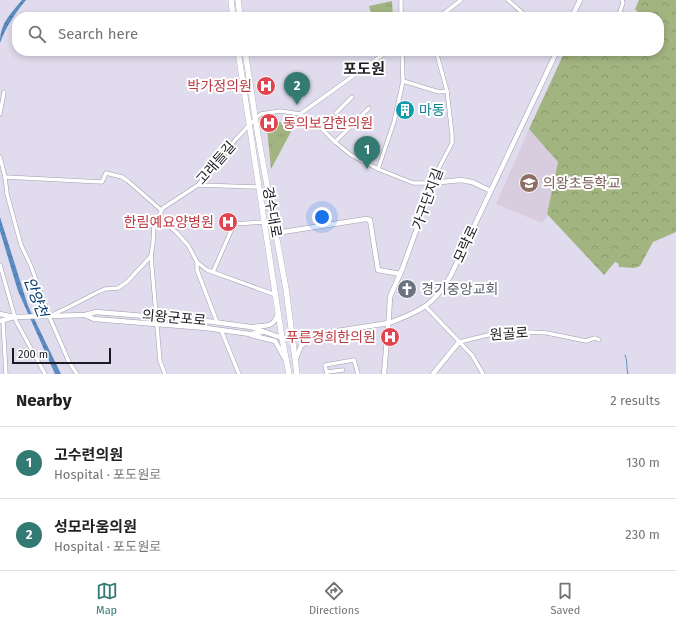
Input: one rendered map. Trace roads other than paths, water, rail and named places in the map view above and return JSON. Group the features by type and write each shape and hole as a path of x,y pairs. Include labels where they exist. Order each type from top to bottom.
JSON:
{"main road":[{"path":"231,0 233,12"},
{"path":"238,0 239,12"},
{"name":"경수대로","path":"239,56 288,374"},
{"name":"경수대로","path":"246,56 286,289 297,374"}],"street":[{"path":"401,0 401,12"},
{"path":"445,12 461,0"},
{"path":"508,0 521,12"},
{"path":"574,12 580,0"},
{"path":"620,12 623,4 622,0"},
{"path":"300,114 381,56"},
{"path":"378,169 394,122 403,81 402,56"},
{"name":"가구단지길","path":"384,374 390,297 416,232 431,183 452,144 447,91 437,56"},
{"name":"모락로","path":"282,338 292,338 389,323 426,307 444,288 452,275 555,56"},
{"path":"403,81 439,92 447,91"},
{"path":"0,114 4,92"},
{"path":"336,113 352,97"},
{"path":"335,142 369,108"},
{"path":"256,118 261,114 280,111 300,114 319,126 351,155 378,169 413,183 461,180 472,182 491,192"},
{"name":"고래들길","path":"161,210 198,186 256,118"},
{"path":"0,157 7,194 21,245 31,266 47,316 69,362 77,374"},
{"path":"5,178 102,182 106,173 122,177 128,181 161,210 154,225 151,256 160,360 165,374"},
{"path":"198,186 259,187"},
{"path":"158,217 176,232 188,245 197,262 207,270 276,295"},
{"path":"276,233 366,219 370,220 378,270 400,274"},
{"path":"213,272 234,224 264,222"},
{"path":"47,316 71,306 96,292 105,289 118,288 127,282 151,256"},
{"path":"197,262 197,270 217,322"},
{"path":"0,265 16,317 45,374"},
{"path":"426,307 472,355 483,374"},
{"path":"251,327 271,325 277,318 278,311"},
{"name":"의왕군포로","path":"16,317 85,315 96,312 217,322 251,327 282,338"},
{"path":"0,314 16,317"},
{"name":"의왕군포로","path":"85,315 94,319 221,330 250,334 263,332"},
{"path":"6,374 2,321 16,317"},
{"path":"221,330 239,374"},
{"name":"원골로","path":"459,342 492,334 528,332 547,333 586,341 595,338 599,340"},
{"path":"250,334 275,341 286,362"},
{"path":"295,361 301,346 317,334"},
{"path":"433,374 459,342"},
{"path":"343,370 327,373 325,364 354,360 358,374"}],"water":[{"path":"22,0 26,0 17,12 12,12"},
{"path":"12,12 12,19 0,43 2,30"},
{"path":"0,217 28,306 61,374 55,374 18,291 0,231"}],"waterway":[{"path":"625,355 628,374"}],"place":[{"name":"박가정의원","path":"266,86"},
{"name":"성모라움의원","path":"297,105"},
{"name":"마동","path":"405,110"},
{"name":"동의보감한의원","path":"269,123"},
{"name":"고수련의원","path":"367,169"},
{"name":"의왕초등학교","path":"529,183"},
{"name":"한림예요양병원","path":"228,222"},
{"name":"경기중앙교회","path":"407,289"},
{"name":"푸른경희한의원","path":"390,337"}],"district":[{"name":"포도원","path":"364,69"}],"water label":[{"name":"안양천","path":"36,297"}]}
